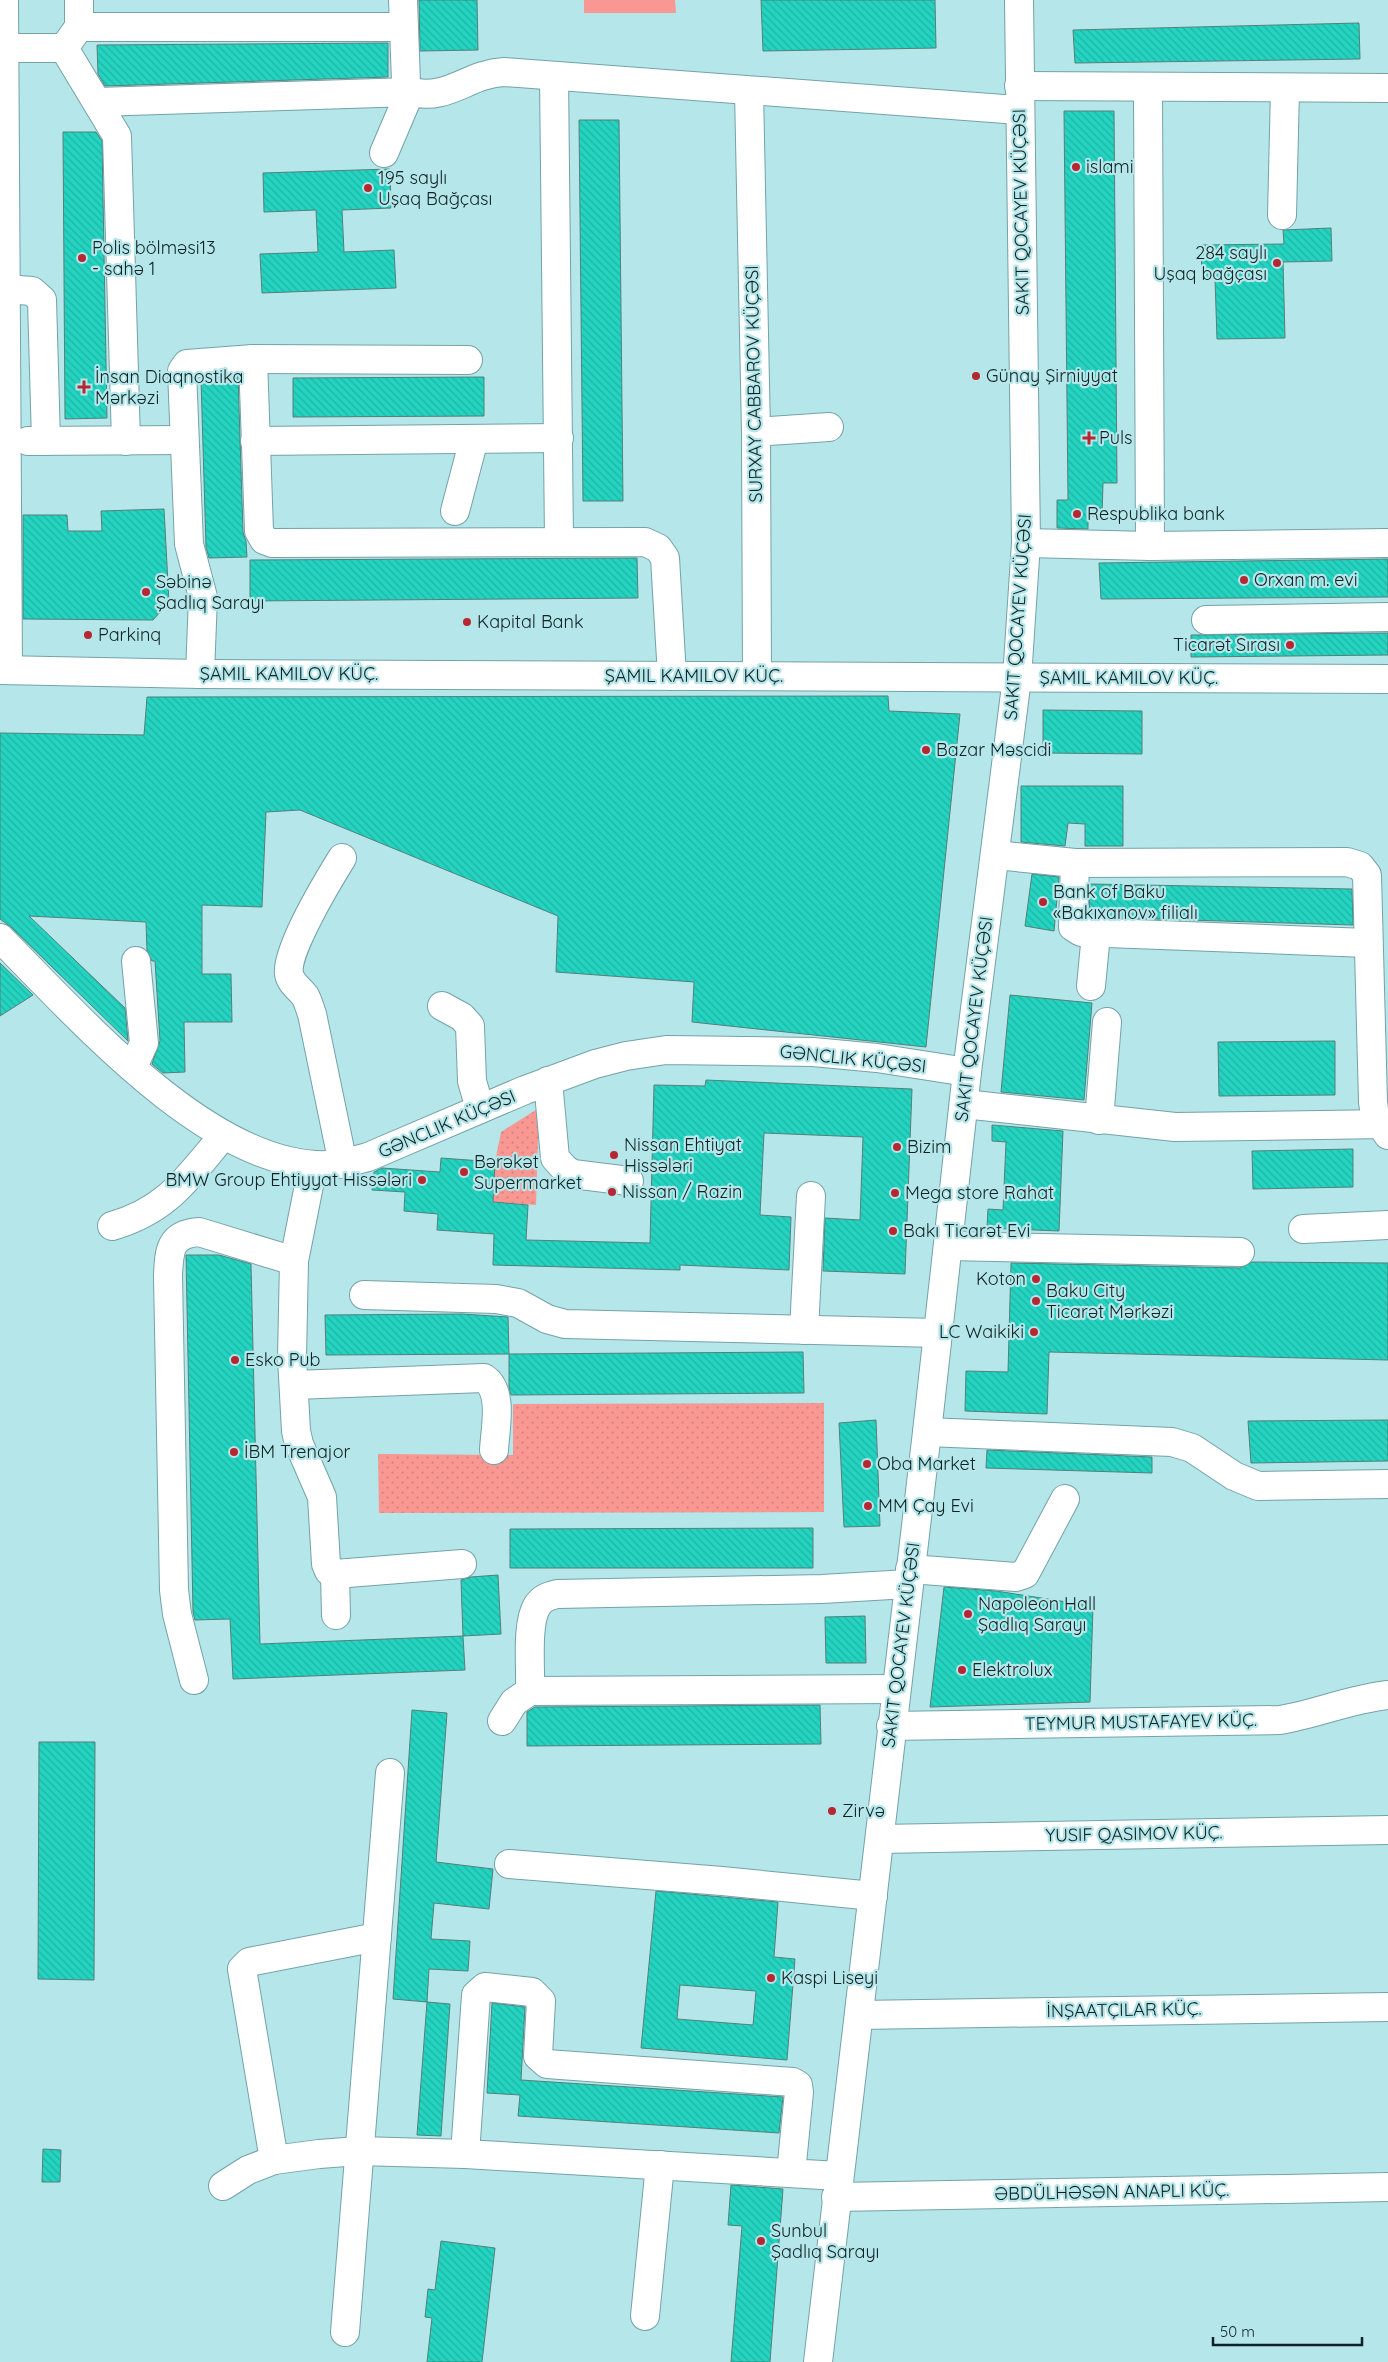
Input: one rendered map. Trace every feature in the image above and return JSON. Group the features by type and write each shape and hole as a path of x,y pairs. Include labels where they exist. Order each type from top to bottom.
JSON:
{"street":[{"path":"79,0 72,38 97,102 117,136 126,441"},
{"path":"384,153 410,92 406,82 402,27 403,0"},
{"name":"SAKIT QOCAYEV KÜÇƏSI","path":"818,2362 860,2015 891,1726 927,1432 967,1072 1017,678 1026,544 1019,0"},
{"path":"3,3 3,249 7,442 4,670"},
{"path":"4,48 72,38 402,27"},
{"path":"97,102 410,92 426,96 436,94 488,73 554,76 749,91 1019,98 1148,88 1388,88"},
{"path":"554,76 559,540"},
{"path":"1148,88 1150,546"},
{"path":"1282,215 1285,89"},
{"name":"SURXAY CABBAROV KÜÇƏSI","path":"749,91 756,432 757,676"},
{"path":"5,289 32,291 42,300 46,441"},
{"path":"254,359 259,531 264,540 272,543 559,540 645,542 658,548 665,558 672,676"},
{"path":"200,674 203,597 189,544 182,371 187,364 254,359 468,360"},
{"path":"756,432 828,427"},
{"path":"255,441 559,438"},
{"path":"455,511 474,439"},
{"path":"7,442 184,440"},
{"path":"1026,544 1150,546 1388,543"},
{"path":"1206,620 1388,616"},
{"name":"ŞAMIL KAMILOV KÜÇ.","path":"4,670 200,674 1388,678"},
{"path":"995,855 1075,863 1347,862 1360,866 1366,875 1372,1102 1375,1116 1385,1128"},
{"path":"342,858 320,893 305,924 291,960 289,975 292,983 306,997 312,1014 343,1164"},
{"path":"1075,863 1073,927 1081,932 1367,943"},
{"path":"1092,986 1096,934"},
{"name":"GƏNCLIK KÜÇƏSI","path":"0,938 133,1067 196,1118 223,1136 268,1155 313,1165 343,1164 368,1157 548,1081 595,1064 626,1056 666,1050 703,1049 813,1052 877,1058 967,1072"},
{"path":"133,1067 144,1043 136,961"},
{"path":"442,1006 462,1017 470,1026 472,1081 480,1109"},
{"path":"1099,1120 1108,1022"},
{"path":"548,1081 555,1158 565,1169 573,1174 628,1181"},
{"path":"964,1104 1175,1128 1385,1128"},
{"path":"112,1226 134,1220 155,1209 174,1194 223,1136"},
{"path":"313,1165 294,1261 292,1299 294,1385 299,1444 322,1497 326,1564 329,1571 335,1574 462,1564"},
{"path":"804,1330 811,1196"},
{"path":"1303,1229 1388,1225"},
{"path":"194,1680 177,1614 174,1590 168,1276 171,1248 177,1237 186,1233 199,1232 294,1261"},
{"path":"948,1246 1240,1252"},
{"path":"364,1295 496,1299 518,1303 548,1320 565,1324 938,1333"},
{"path":"294,1385 484,1378 492,1383 496,1392 494,1450"},
{"path":"927,1432 1172,1442 1192,1448 1234,1476 1258,1486 1388,1484"},
{"path":"530,1691 532,1619 537,1605 545,1598 551,1596 822,1589 909,1577 1016,1577 1025,1574 1065,1499"},
{"path":"335,1574 336,1615"},
{"path":"502,1721 514,1702 530,1691 896,1689"},
{"name":"TEYMUR MUSTAFAYEV KÜÇ.","path":"891,1726 1280,1720 1307,1715 1356,1700 1388,1695"},
{"path":"345,2332 390,1773"},
{"path":"880,1839 1388,1830"},
{"path":"509,1864 722,1881 873,1896"},
{"path":"274,2160 242,1969 249,1962 377,1937"},
{"path":"465,2154 476,1995 485,1987 532,1992 542,2001 538,2056 547,2064 793,2082 798,2085 791,2173"},
{"path":"860,2015 1388,2007"},
{"path":"223,2186 248,2170 274,2160 359,2151 465,2154 791,2173 838,2186 1388,2187"},
{"path":"644,2316 660,2166"}],"shaded area":[{"path":"584,0 675,0 676,13 584,13"},
{"path":"539,1108 536,1205 493,1202 495,1162 501,1132"},
{"path":"824,1403 824,1512 379,1513 378,1454 513,1455 513,1404"}],"building":[{"path":"419,0 477,0 478,50 420,51"},
{"path":"761,0 935,0 936,48 763,51"},
{"path":"1359,23 1360,59 1075,63 1073,30"},
{"path":"388,43 388,77 105,86 98,74 97,45"},
{"path":"1064,111 1114,111 1117,483 1103,483 1102,517 1088,516 1088,529 1057,528 1057,500 1068,500"},
{"path":"579,120 619,120 623,501 583,501"},
{"path":"63,132 96,132 102,141 107,418 65,419"},
{"path":"390,169 391,208 342,210 344,252 394,250 396,288 262,293 260,254 318,252 316,210 264,212 263,173"},
{"path":"1331,228 1332,261 1283,262 1285,338 1217,339 1215,279 1202,279 1201,245 1284,244 1283,230"},
{"path":"238,376 243,532 246,541 247,557 209,558 206,547 201,379"},
{"path":"484,377 484,416 293,417 293,378"},
{"path":"164,509 169,602 153,620 23,619 23,515 67,515 68,531 102,531 101,511"},
{"path":"637,558 638,598 250,601 250,560"},
{"name":"Orxan m. evi","path":"1388,559 1388,597 1101,599 1099,563"},
{"name":"Ticarət Sırası","path":"1388,633 1388,655 1191,657 1191,635"},
{"path":"888,696 889,711 960,714 926,1047 692,1022 694,982 556,972 558,916 300,810 266,812 262,907 202,905 202,974 231,974 232,1022 184,1022 185,1072 163,1073 152,1064 160,1041 155,961 152,961 147,951 146,922 29,916 125,1008 128,1041 11,927 0,919 0,733 144,735 147,697"},
{"path":"1043,710 1142,711 1142,754 1043,753"},
{"path":"1021,786 1123,786 1123,846 1085,846 1085,824 1068,823 1065,846 1021,842"},
{"name":"Bank of Baku «Bakıxanov» filialı","path":"1032,874 1059,877 1054,931 1025,926"},
{"path":"1090,884 1352,889 1353,925 1089,917"},
{"path":"0,963 33,995 0,1016"},
{"path":"1010,995 1092,1003 1084,1100 1001,1092"},
{"path":"1335,1041 1335,1095 1219,1096 1218,1042"},
{"path":"706,1080 912,1089 905,1274 823,1271 825,1218 860,1220 863,1137 764,1133 760,1215 791,1217 789,1270 680,1265 680,1270 493,1265 494,1234 437,1230 438,1214 404,1211 405,1192 372,1190 374,1172 382,1168 440,1172 441,1158 495,1162 493,1202 528,1205 526,1240 650,1243 654,1085 705,1086"},
{"path":"992,1125 1063,1131 1059,1231 987,1228 988,1209 1003,1210 1006,1142 992,1141"},
{"path":"1353,1149 1353,1187 1253,1189 1252,1151"},
{"path":"186,1255 219,1255 251,1264 260,1644 463,1636 465,1670 233,1679 230,1619 195,1620 193,1612"},
{"path":"1252,1262 1388,1263 1388,1360 1049,1352 1047,1414 965,1411 966,1371 1008,1372 1011,1263 1240,1268"},
{"path":"462,1314 508,1317 509,1354 326,1355 325,1315"},
{"path":"803,1352 804,1393 511,1395 509,1387 509,1354"},
{"path":"876,1420 880,1526 844,1527 839,1423"},
{"path":"1388,1420 1388,1461 1251,1463 1248,1421"},
{"path":"987,1450 1152,1457 1152,1473 986,1468"},
{"path":"813,1528 813,1568 510,1568 510,1529"},
{"path":"498,1575 501,1634 463,1636 461,1580 471,1577"},
{"path":"944,1587 996,1591 1093,1606 1090,1702 930,1707"},
{"path":"865,1616 866,1663 826,1663 825,1617"},
{"path":"820,1705 821,1744 527,1746 527,1712 535,1707"},
{"path":"412,1710 447,1713 436,1862 493,1869 489,1909 434,1903 431,1939 470,1941 468,1971 429,1969 427,2002 393,1999"},
{"path":"39,1742 95,1742 94,1980 38,1979"},
{"path":"656,1891 778,1902 774,1957 795,1959 787,2060 641,2048","holes":["680,1985 756,1991 753,2025 677,2019"]},
{"path":"427,2002 450,2004 441,2136 417,2135"},
{"path":"492,2003 525,2007 521,2080 783,2097 779,2133 518,2116 520,2095 487,2093"},
{"path":"43,2149 61,2150 60,2182 42,2182"},
{"path":"731,2185 783,2189 770,2362 731,2362 742,2226 728,2225"},
{"path":"441,2241 495,2248 482,2362 427,2362 432,2318 425,2317 428,2289 435,2290"}],"place":[{"name":"islami","path":"1076,167"},
{"name":"195 saylı Uşaq Bağçası","path":"368,188"},
{"name":"Polis bölməsi13 - sahə 1","path":"82,258"},
{"name":"284 saylı Uşaq bağçası","path":"1277,263"},
{"name":"Günay Şirniyyat","path":"976,376"},
{"name":"İnsan Diaqnostika Mərkəzi","path":"84,387"},
{"name":"Puls","path":"1089,438"},
{"name":"Respublika bank","path":"1077,514"},
{"name":"Orxan m. evi","path":"1244,580"},
{"name":"Səbinə Şadlıq Sarayı","path":"146,592"},
{"name":"Kapital Bank","path":"467,622"},
{"name":"Parkinq","path":"88,635"},
{"name":"Ticarət Sırası","path":"1290,645"},
{"name":"Bazar Məscidi","path":"926,750"},
{"name":"Bank of Baku «Bakıxanov» filialı","path":"1043,902"},
{"name":"Bizim","path":"897,1147"},
{"name":"Nissan Ehtiyat Hissələri","path":"614,1155"},
{"name":"Bərəkət Supermarket","path":"464,1172"},
{"name":"BMW Group Ehtiyyat Hissələri","path":"422,1180"},
{"name":"Nissan / Razin","path":"612,1192"},
{"name":"Mega store Rahat","path":"895,1193"},
{"name":"Bakı Ticarət Evi","path":"893,1231"},
{"name":"Koton","path":"1036,1279"},
{"name":"Baku City Ticarət Mərkəzi","path":"1036,1301"},
{"name":"LC Waikiki","path":"1034,1332"},
{"name":"Esko Pub","path":"235,1360"},
{"name":"İBM Trenajor","path":"234,1452"},
{"name":"Oba Market","path":"867,1464"},
{"name":"MM Çay Evi","path":"868,1506"},
{"name":"Napoleon Hall Şadlıq Sarayı","path":"968,1614"},
{"name":"Elektrolux","path":"962,1670"},
{"name":"Zirvə","path":"832,1811"},
{"name":"Kaspi Liseyi","path":"771,1978"},
{"name":"Sunbul Şadlıq Sarayı","path":"761,2241"}]}
